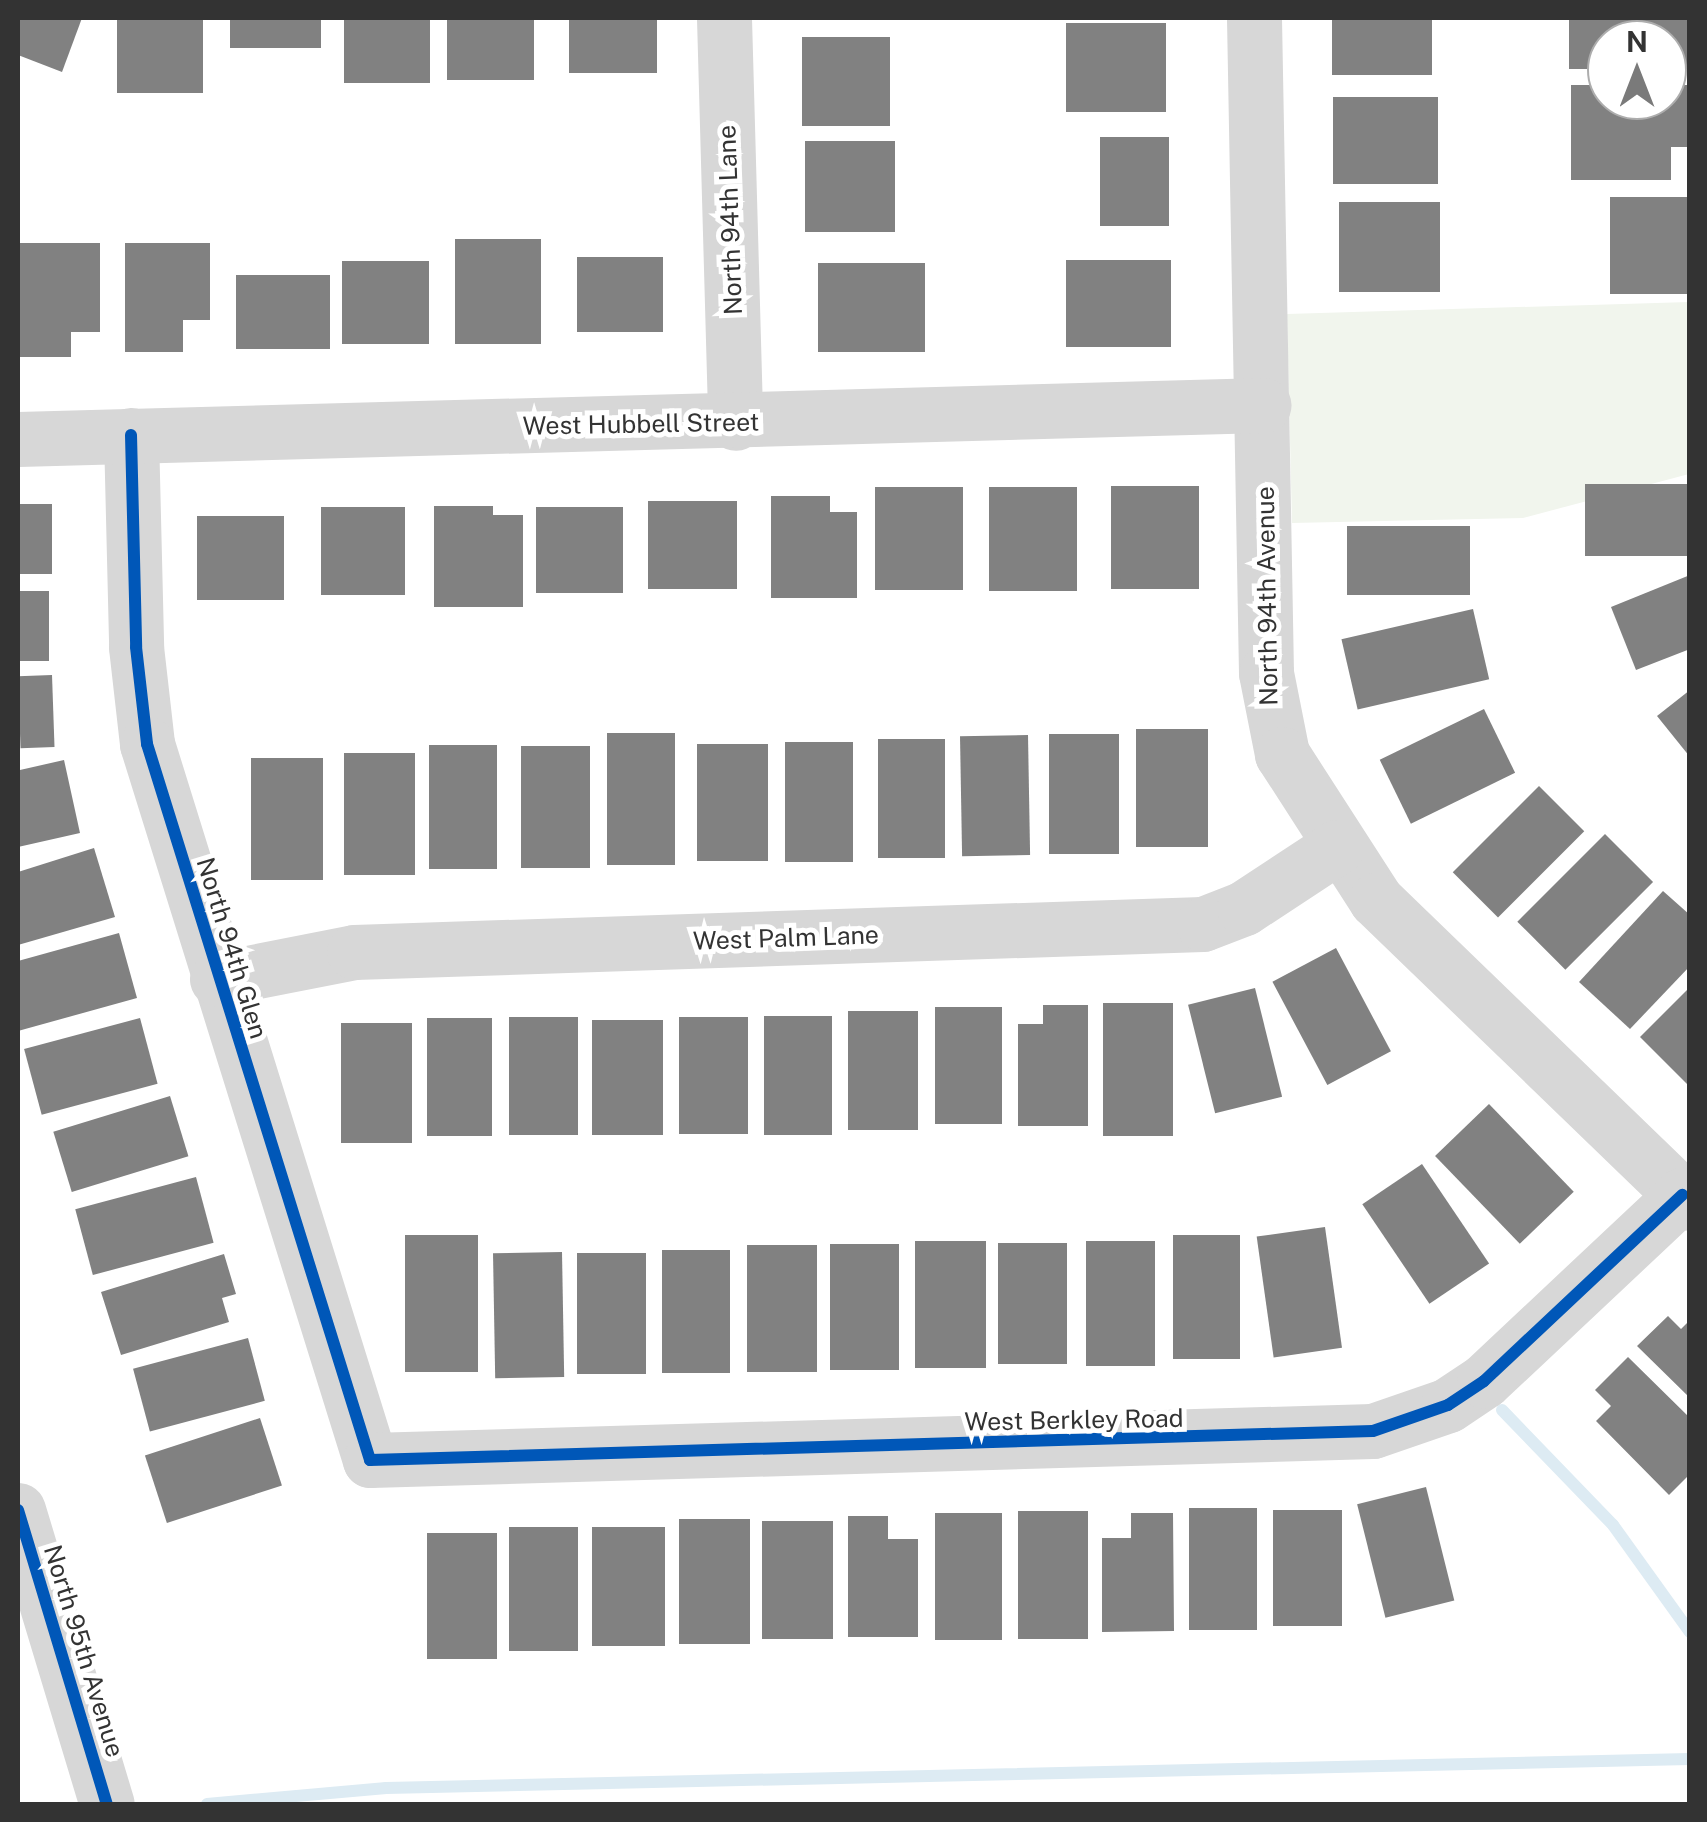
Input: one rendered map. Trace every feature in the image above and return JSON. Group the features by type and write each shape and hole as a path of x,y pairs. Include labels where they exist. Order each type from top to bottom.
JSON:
{"street":[{"name":"North 94th Lane","path":"724,18 736,422"},
{"name":"North 94th Avenue","path":"1254,18 1270,716 1297,784 1336,848 1376,900 1686,1199"},
{"name":"West Hubbell Street","path":"18,439 1264,405"},
{"name":"North 94th Glen","path":"131,435 137,663 146,744 370,1460"},
{"name":"West Palm Lane","path":"217,978 354,952 1202,924 1244,908 1336,848"},
{"name":"West Berkley Road","path":"370,1460 1373,1431 1448,1405 1484,1381 1686,1199"},
{"name":"North 95th Avenue","path":"18,1510 107,1804"}],"shaded area":[{"path":"1689,302 1689,474 1523,518 1292,523 1287,314"}],"building":[{"path":"18,18 82,18 62,72 18,55"},
{"path":"117,18 203,18 203,93 117,93"},
{"path":"230,18 321,18 321,48 230,48"},
{"path":"344,18 430,18 430,83 344,83"},
{"path":"447,18 534,18 534,80 447,80"},
{"path":"569,18 657,18 657,73 569,73"},
{"path":"1332,18 1432,18 1432,75 1332,75"},
{"path":"1569,18 1690,18 1690,69 1687,20 1587,20 1587,69 1569,69"},
{"path":"1066,23 1166,23 1166,112 1066,112"},
{"path":"802,37 890,37 890,126 802,126"},
{"path":"1571,85 1587,85 1587,120 1687,120 1690,85 1690,147 1671,147 1671,180 1571,180"},
{"path":"1333,97 1438,97 1438,184 1333,184"},
{"path":"1100,137 1169,137 1169,226 1100,226"},
{"path":"805,141 895,141 895,232 805,232"},
{"path":"1610,197 1690,197 1690,294 1610,294"},
{"path":"1339,202 1440,202 1440,292 1339,292"},
{"path":"455,239 541,239 541,344 455,344"},
{"path":"18,243 100,243 100,332 71,332 71,357 18,357"},
{"path":"125,243 210,243 210,320 183,320 183,352 125,352"},
{"path":"577,257 663,257 663,332 577,332"},
{"path":"1066,260 1171,260 1171,347 1066,347"},
{"path":"342,261 429,261 429,344 342,344"},
{"path":"818,263 925,263 925,352 818,352"},
{"path":"236,275 330,275 330,349 236,349"},
{"path":"1585,484 1690,484 1690,556 1585,556"},
{"path":"1111,486 1199,486 1199,589 1111,589"},
{"path":"875,487 963,487 963,590 875,590"},
{"path":"989,487 1077,487 1077,591 989,591"},
{"path":"771,496 830,496 830,512 857,512 857,598 771,598"},
{"path":"648,501 737,501 737,589 648,589"},
{"path":"18,504 52,504 52,574 18,574"},
{"path":"434,506 493,506 493,515 523,515 523,607 434,607"},
{"path":"321,507 405,507 405,595 321,595"},
{"path":"536,507 623,507 623,593 536,593"},
{"path":"197,516 284,516 284,600 197,600"},
{"path":"1347,526 1470,526 1470,595 1347,595"},
{"path":"1690,575 1690,649 1636,670 1611,607"},
{"path":"18,591 49,591 49,661 18,661"},
{"path":"1473,609 1489,679 1358,710 1341,639"},
{"path":"52,675 55,747 21,748 18,676"},
{"path":"1690,690 1690,757 1657,716"},
{"path":"1484,709 1515,773 1411,824 1380,760"},
{"path":"1136,729 1208,729 1208,847 1136,847"},
{"path":"607,733 675,733 675,865 607,865"},
{"path":"1049,734 1119,734 1119,854 1049,854"},
{"path":"1028,735 1030,855 962,856 960,736"},
{"path":"878,739 945,739 945,858 878,858"},
{"path":"785,742 853,742 853,862 785,862"},
{"path":"697,744 768,744 768,861 697,861"},
{"path":"429,745 497,745 497,869 429,869"},
{"path":"521,746 590,746 590,868 521,868"},
{"path":"344,753 415,753 415,875 344,875"},
{"path":"251,758 323,758 323,880 251,880"},
{"path":"64,760 80,833 18,847 20,770"},
{"path":"1539,786 1584,831 1498,918 1453,872"},
{"path":"1605,834 1653,882 1565,970 1517,922"},
{"path":"94,848 115,917 18,945 18,872"},
{"path":"1663,891 1690,915 1690,966 1630,1029 1579,982"},
{"path":"119,933 137,998 18,1031 18,961"},
{"path":"1336,948 1391,1051 1327,1085 1272,982"},
{"path":"1690,987 1690,1087 1640,1037"},
{"path":"1255,988 1282,1097 1215,1113 1188,1005"},
{"path":"1103,1003 1173,1003 1173,1136 1103,1136"},
{"path":"1043,1005 1088,1005 1088,1126 1018,1126 1018,1024 1043,1024"},
{"path":"935,1007 1002,1007 1002,1124 935,1124"},
{"path":"848,1011 918,1011 918,1130 848,1130"},
{"path":"764,1016 832,1016 832,1135 764,1135"},
{"path":"509,1017 578,1017 578,1135 509,1135"},
{"path":"679,1017 748,1017 748,1134 679,1134"},
{"path":"140,1018 158,1084 42,1115 24,1049"},
{"path":"427,1018 492,1018 492,1136 427,1136"},
{"path":"592,1020 663,1020 663,1135 592,1135"},
{"path":"341,1023 412,1023 412,1143 341,1143"},
{"path":"170,1096 188,1156 72,1192 53,1132"},
{"path":"1489,1104 1574,1192 1520,1244 1435,1156"},
{"path":"1422,1164 1489,1263 1429,1304 1362,1204"},
{"path":"196,1177 214,1243 93,1275 75,1209"},
{"path":"1325,1227 1342,1348 1274,1357 1257,1237"},
{"path":"405,1235 478,1235 478,1372 405,1372"},
{"path":"1173,1235 1240,1235 1240,1359 1173,1359"},
{"path":"915,1241 986,1241 986,1368 915,1368"},
{"path":"1086,1241 1155,1241 1155,1366 1086,1366"},
{"path":"998,1243 1067,1243 1067,1364 998,1364"},
{"path":"830,1244 899,1244 899,1370 830,1370"},
{"path":"747,1245 817,1245 817,1372 747,1372"},
{"path":"662,1250 730,1250 730,1373 662,1373"},
{"path":"562,1252 564,1377 495,1378 493,1253"},
{"path":"577,1253 646,1253 646,1374 577,1374"},
{"path":"224,1254 236,1294 222,1298 229,1322 121,1355 101,1292"},
{"path":"1668,1316 1681,1329 1690,1320 1690,1398 1637,1346"},
{"path":"248,1338 265,1401 150,1432 133,1369"},
{"path":"1628,1357 1690,1418 1690,1474 1669,1495 1596,1421 1611,1406 1595,1390"},
{"path":"260,1418 282,1486 167,1523 145,1455"},
{"path":"1426,1487 1454,1601 1385,1618 1357,1504"},
{"path":"1189,1508 1257,1508 1257,1630 1189,1630"},
{"path":"1273,1510 1342,1510 1342,1626 1273,1626"},
{"path":"1018,1511 1088,1511 1088,1639 1018,1639"},
{"path":"935,1513 1002,1513 1002,1640 935,1640"},
{"path":"1131,1513 1173,1513 1174,1631 1102,1632 1102,1538 1131,1538"},
{"path":"848,1516 888,1516 888,1539 918,1539 918,1637 848,1637"},
{"path":"679,1519 750,1519 750,1644 679,1644"},
{"path":"762,1521 833,1521 833,1639 762,1639"},
{"path":"509,1527 578,1527 578,1651 509,1651"},
{"path":"592,1527 665,1527 665,1646 592,1646"},
{"path":"427,1533 497,1533 497,1659 427,1659"}],"waterway":[{"path":"1502,1410 1613,1525 1690,1632"},
{"path":"207,1804 386,1788 1690,1759"}],"cycle path":[{"path":"131,435 136,647 147,744 370,1460 1373,1431 1448,1405 1484,1381 1682,1195"},
{"path":"18,1510 107,1804"}]}
